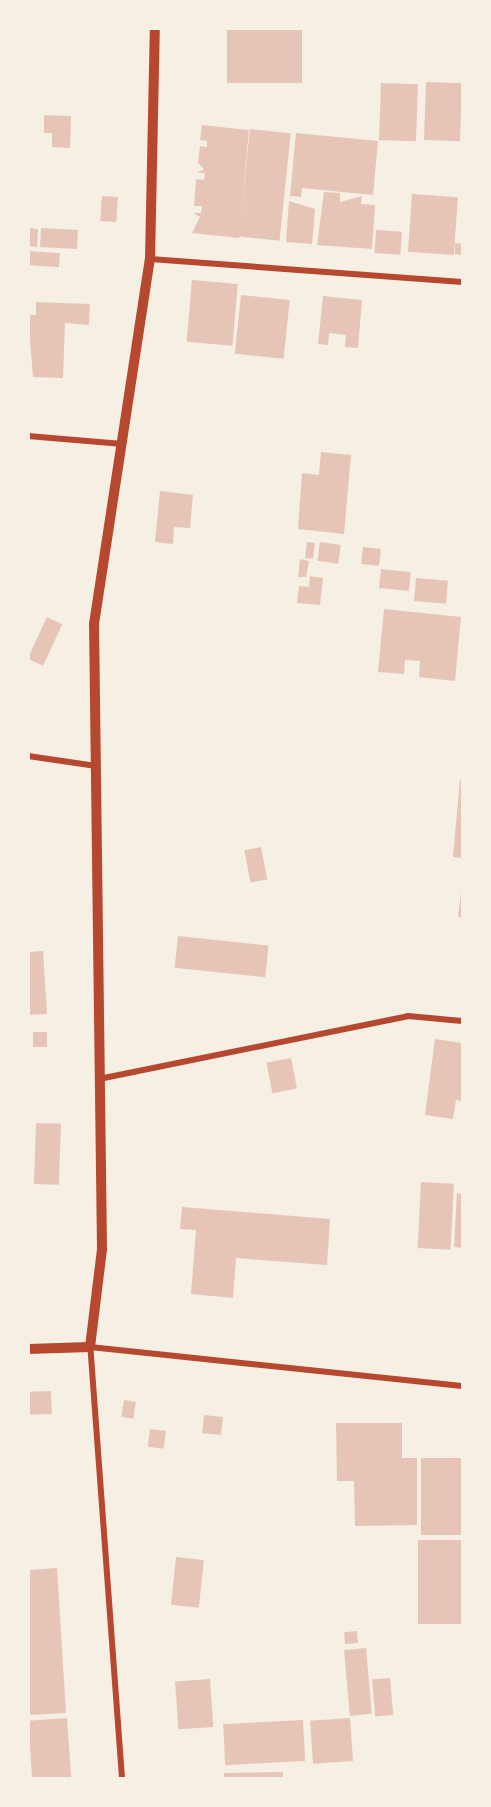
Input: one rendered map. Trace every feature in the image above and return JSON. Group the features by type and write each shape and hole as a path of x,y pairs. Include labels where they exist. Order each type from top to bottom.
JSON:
{"street":[{"path":"122,1779 90,1347 102,1249 98,1079 94,624 125,444 150,259 155,28"},
{"path":"150,259 462,282"},
{"path":"28,436 84,445 125,444"},
{"path":"28,756 96,766"},
{"path":"98,1079 408,1016 462,1021"},
{"path":"28,1349 90,1347 462,1386"}],"building":[{"path":"227,28 302,28 302,83 227,83"},
{"path":"426,82 462,83 460,141 424,140"},
{"path":"381,83 418,84 416,141 379,140"},
{"path":"44,115 71,116 70,148 52,147 52,133 44,133"},
{"path":"202,125 249,130 239,238 192,233 200,217 193,213 201,213 202,206 194,206 196,179 204,180 205,173 197,173 204,169 198,163 200,146 207,147 207,141 200,140"},
{"path":"250,129 291,133 279,241 239,236"},
{"path":"296,133 378,141 373,195 302,188 301,197 290,196"},
{"path":"324,192 340,193 340,202 362,196 361,204 375,205 372,249 317,245"},
{"path":"412,194 458,197 454,255 408,252"},
{"path":"102,196 118,197 116,222 100,221"},
{"path":"289,201 315,209 312,244 286,242"},
{"path":"28,228 38,229 37,247 28,246"},
{"path":"41,228 78,230 77,249 40,247"},
{"path":"376,230 402,232 400,255 374,253"},
{"path":"455,243 462,244 462,255 455,254"},
{"path":"28,251 60,253 59,267 28,265"},
{"path":"192,280 238,284 232,346 187,342"},
{"path":"241,295 290,300 284,359 235,354"},
{"path":"323,296 362,300 358,348 345,347 346,335 329,333 328,345 318,344"},
{"path":"36,302 90,304 89,325 65,323 63,378 33,377 28,315 36,315"},
{"path":"321,452 351,455 344,534 298,529 302,473 319,475"},
{"path":"160,491 193,495 190,528 174,527 173,544 155,542"},
{"path":"307,542 315,543 313,559 305,558"},
{"path":"320,542 341,545 338,564 317,561"},
{"path":"363,547 381,549 379,566 361,564"},
{"path":"300,559 309,561 306,577 298,577"},
{"path":"381,569 411,572 409,591 379,588"},
{"path":"310,576 323,578 320,605 297,603 299,586 309,587"},
{"path":"416,578 448,581 446,604 414,601"},
{"path":"384,609 461,617 455,681 419,677 420,661 405,660 404,674 378,672"},
{"path":"47,617 62,624 43,666 28,658"},
{"path":"460,780 462,781 462,858 453,857"},
{"path":"261,847 267,879 251,883 244,850"},
{"path":"461,892 462,917 458,917"},
{"path":"178,936 269,946 265,977 175,968"},
{"path":"43,951 47,1014 28,1015 28,952"},
{"path":"33,1032 47,1032 47,1047 33,1047"},
{"path":"435,1039 462,1043 462,1101 456,1100 453,1119 425,1115"},
{"path":"291,1058 297,1088 272,1093 266,1063"},
{"path":"36,1123 61,1124 59,1185 34,1184"},
{"path":"421,1182 454,1184 451,1250 418,1248"},
{"path":"457,1193 462,1194 462,1248 454,1247"},
{"path":"182,1207 330,1219 327,1265 236,1258 233,1298 191,1294 196,1230 180,1229"},
{"path":"51,1391 52,1414 29,1415 28,1392"},
{"path":"124,1400 136,1402 133,1419 121,1417"},
{"path":"204,1415 223,1417 221,1435 202,1433"},
{"path":"336,1423 402,1423 402,1458 417,1458 417,1525 355,1526 354,1481 337,1481"},
{"path":"150,1429 166,1431 164,1449 148,1447"},
{"path":"421,1458 462,1458 462,1535 421,1535"},
{"path":"418,1540 462,1540 462,1624 418,1624"},
{"path":"176,1557 204,1560 199,1608 171,1605"},
{"path":"57,1568 66,1713 28,1715 28,1570"},
{"path":"357,1631 358,1643 345,1644 344,1632"},
{"path":"366,1648 372,1714 350,1716 344,1650"},
{"path":"390,1678 393,1715 375,1716 372,1680"},
{"path":"210,1679 213,1727 178,1729 175,1681"},
{"path":"67,1718 71,1778 32,1778 28,1721"},
{"path":"350,1718 353,1761 313,1764 310,1721"},
{"path":"303,1720 305,1761 225,1765 223,1724"},
{"path":"283,1772 283,1778 224,1778 224,1773"}]}
